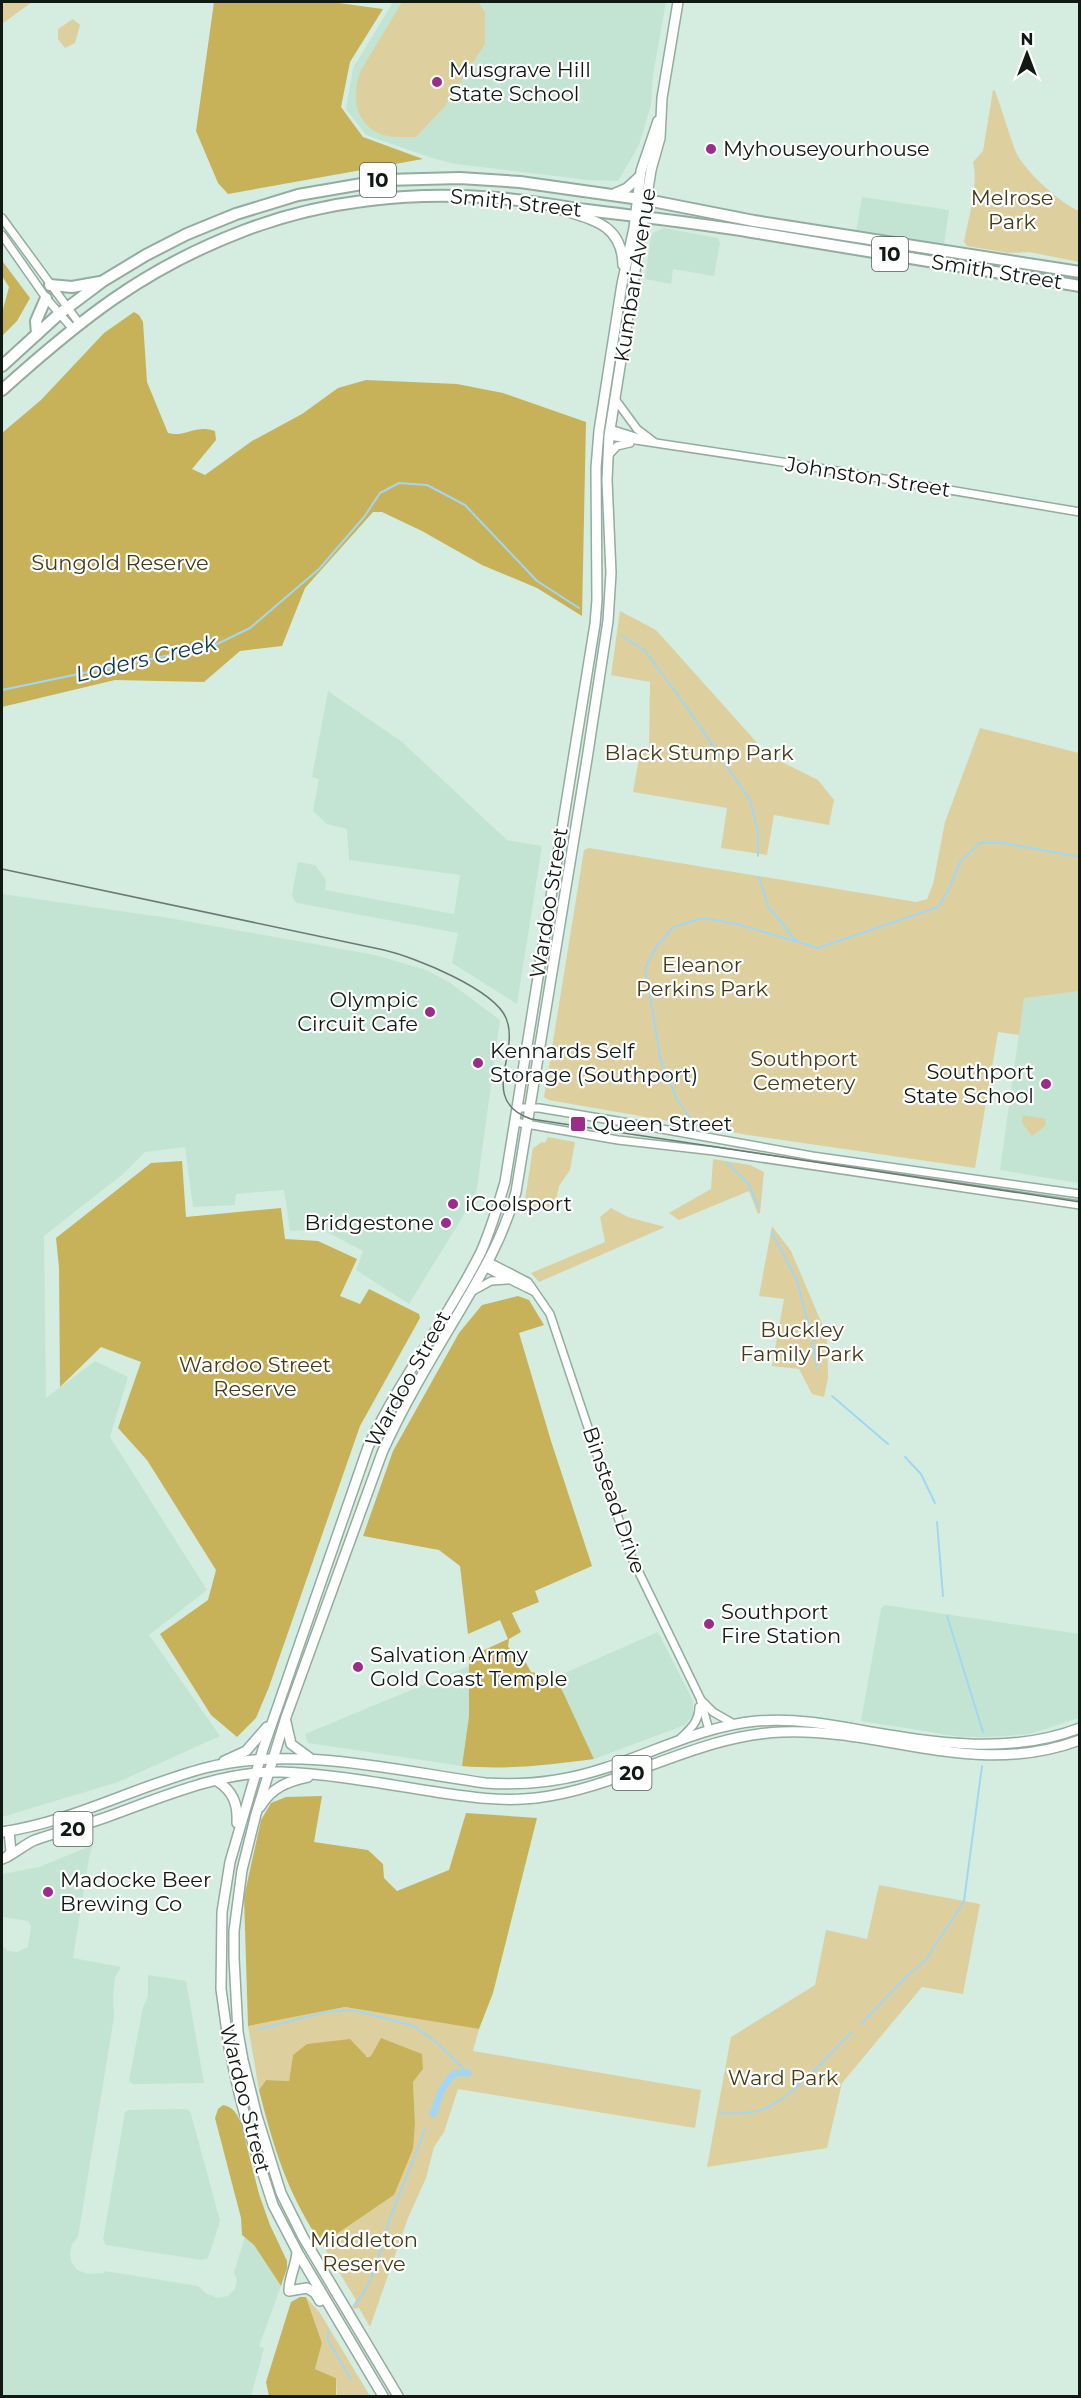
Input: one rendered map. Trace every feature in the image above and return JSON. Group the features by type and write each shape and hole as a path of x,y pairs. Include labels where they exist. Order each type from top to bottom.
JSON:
{"highway":[{"name":"Smith Street","path":"2,366 63,311 103,281 146,255 210,224 267,203 339,186 386,180 460,178 520,182 642,199 765,223 1080,272"},
{"name":"Smith Street","path":"2,390 75,325 128,287 186,255 244,230 285,217 343,204 401,197 476,196 535,202 640,216 1080,286"},
{"path":"51,285 72,287 103,281"},
{"path":"37,334 36,321 46,298"}],"main road":[{"name":"Kumbari Avenue","path":"610,433 642,199 660,138 661,113 678,2"},
{"name":"Kumbari Avenue","path":"642,199 640,176 661,113"},
{"path":"610,195 627,188 640,176"},
{"path":"535,202 593,219 608,228 621,249 623,279"},
{"name":"Kumbari Avenue","path":"599,431 623,279 640,216"},
{"path":"599,431 610,433"},
{"name":"Wardoo Street","path":"383,2397 297,2252 273,2205 263,2176 249,2131 229,2047 221,1989 221,1926 230,1862 260,1760 368,1447 383,1415 477,1260 489,1233 505,1182 596,612 599,431"},
{"name":"Wardoo Street","path":"398,2397 290,2215 275,2177 250,2092 238,2032 234,1949 242,1870 256,1814 286,1717 382,1453 396,1421 488,1265 516,1192 608,621 610,433"},
{"path":"477,1260 488,1265"},
{"path":"206,1768 246,1751 274,1717"},
{"path":"286,1717 291,1744 311,1759"},
{"name":"20","path":"4,1858 11,1852 5,1831 44,1824 161,1781 206,1768 273,1758 311,1759 484,1784 512,1785 568,1778 606,1768 709,1730 766,1720 801,1721 949,1743 996,1744 1034,1741 1080,1728"},
{"path":"709,1730 715,1736 731,1739"},
{"name":"20","path":"4,1858 34,1841 187,1788 217,1780 256,1774 316,1775 491,1800 536,1798 594,1787 731,1739 763,1733 805,1732 948,1753 994,1756 1037,1751 1080,1740"},
{"path":"256,1814 263,1801 274,1790 292,1780 316,1775"},
{"path":"217,1780 235,1798 238,1813 237,1838"},
{"path":"297,2252 289,2281 289,2291 307,2288 315,2294 324,2308 333,2312"}],"street":[{"path":"2,218 51,285 63,311"},
{"path":"2,235 46,298 63,311 75,325"},
{"path":"615,399 635,427 656,444"},
{"name":"Johnston Street","path":"610,433 638,442 795,464 1080,512"},
{"name":"Johnston Street","path":"610,433 656,444"},
{"path":"608,456 619,445 638,442"},
{"path":"517,1108 530,1108 812,1156 1080,1194"},
{"path":"514,1122 618,1140 714,1151 1080,1205"},
{"name":"Binstead Drive","path":"488,1265 540,1297"},
{"name":"Binstead Drive","path":"488,1265 531,1286 540,1297 556,1328 631,1556 699,1698 709,1730"},
{"name":"Binstead Drive","path":"472,1291 495,1280 520,1284"},
{"path":"677,1741 693,1726 699,1715 699,1698"},
{"name":"Binstead Drive","path":"699,1698 713,1712 734,1724"}],"shaded area":[{"path":"393,2 666,2 653,75 651,105 639,145 618,181 587,180 456,164 366,135 346,109 353,68"},
{"path":"862,197 949,210 944,245 856,232"},
{"path":"664,228 718,238 720,243 714,276 673,269 671,284 645,279 651,237 654,232"},
{"path":"328,691 402,742 507,840 542,846 517,1004 452,963 458,933 297,903 294,900 292,894 298,862 315,865 326,880 325,890 454,914 460,875 349,860 347,829 327,824 313,811 319,779 312,777"},
{"path":"2,894 169,918 375,955 426,970 449,982 500,1020 476,1195 409,1304 356,1270 363,1251 329,1233 307,1230 290,1231 284,1190 236,1194 235,1205 193,1207 185,1147 145,1152 123,1174 44,1236 46,1398 95,1361 128,1377 110,1437 207,1590 149,1635 220,1736 118,1782 2,1817"},
{"name":"Southport State School","path":"1079,991 1079,1183 1000,1170 1024,997"},
{"path":"885,1605 1079,1634 1079,1718 1030,1734 990,1737 961,1737 861,1721 881,1609"},
{"path":"658,1632 693,1701 693,1715 685,1725 594,1759 556,1677"},
{"path":"469,1666 469,1716 462,1766 308,1743 305,1734"},
{"path":"93,1845 73,1958 121,1967 115,1977 114,2017 78,2237 72,2244 71,2261 77,2270 88,2274 105,2271 198,2286 207,2294 218,2298 228,2296 235,2289 237,2280 234,2272 245,2237 254,2245 281,2286 259,2346 264,2348 251,2396 2,2396 2,1945 8,1951 17,1952 28,1947 31,1927 28,1921 2,1917 2,1874 39,1867"},
{"path":"148,1975 186,1981 204,2083 133,2084 129,2081 143,2007 148,1996"},
{"path":"189,2110 191,2114 220,2221 208,2258 202,2260 106,2245 103,2240 125,2112"}],"green space":[{"path":"2,2 32,2 2,24"},
{"path":"214,2 331,2 383,9 350,62 341,107 363,137 423,159 228,194 218,183 196,131"},
{"path":"402,2 478,2 485,12 485,44 445,106 416,137 387,136 370,128 359,114 356,96 361,70"},
{"path":"73,19 80,25 75,43 65,48 58,39 58,29"},
{"name":"Melrose Park","path":"993,90 1019,158 1043,185 1062,201 1079,211 1079,262 1029,252 1009,253 967,246 964,242 974,192 973,162 983,151"},
{"path":"3,262 30,298 17,321 2,336 2,313 9,287 2,276"},
{"name":"Sungold Reserve","path":"134,312 143,322 147,382 168,433 180,434 202,429 215,431 216,440 192,469 205,475 252,441 302,414 338,388 366,380 457,384 503,393 586,422 582,616 537,588 482,565 422,531 382,512 373,512 305,588 282,646 240,651 204,682 115,680 2,707 2,433 41,400 104,333"},
{"name":"Black Stump Park","path":"620,611 656,630 760,746 774,758 818,780 834,800 829,825 774,815 767,855 721,848 727,808 633,792 640,752 649,752 650,682 611,675"},
{"path":"980,728 1079,753 1080,991 1024,998 1019,1035 998,1032 975,1168 748,1135 549,1100 544,1097 584,850 589,848 916,902 927,899 933,884 945,822"},
{"path":"1023,1115 1046,1119 1045,1126 1032,1136 1022,1123"},
{"path":"548,1137 575,1142 570,1170 559,1186 554,1210 524,1206 533,1148 542,1142 545,1143"},
{"path":"713,1159 750,1165 764,1172 760,1213 758,1214 749,1191 679,1220 669,1213 711,1189"},
{"name":"Wardoo Street Reserve","path":"182,1161 186,1217 281,1208 285,1239 318,1241 357,1259 340,1296 360,1304 369,1289 419,1314 420,1318 360,1426 269,1687 256,1718 237,1737 211,1715 160,1634 208,1600 216,1570 147,1460 118,1428 141,1362 101,1347 60,1387 59,1268 56,1238 151,1163"},
{"path":"611,1208 628,1217 665,1227 539,1282 531,1273 605,1242 600,1217"},
{"name":"Buckley Family Park","path":"772,1226 791,1251 822,1324 827,1329 828,1378 824,1397 812,1394 799,1369 772,1366 784,1299 759,1296"},
{"path":"518,1296 529,1300 544,1325 519,1333 592,1566 535,1591 539,1602 512,1613 521,1632 509,1639 508,1647 520,1652 531,1672 556,1677 594,1759 512,1767 462,1766 469,1716 469,1657 508,1639 500,1620 468,1634 460,1566 439,1550 363,1536 393,1451 459,1333 482,1305"},
{"path":"322,1796 314,1842 368,1850 383,1864 384,1878 397,1891 449,1870 466,1813 537,1818 493,1993 479,2029 345,2007 248,2026 244,1897 261,1820 271,1803 286,1797"},
{"name":"Ward Park","path":"879,1885 980,1904 963,1994 922,1987 842,2083 827,2148 707,2167 731,2037 815,1985 826,1930 867,1939"},
{"name":"Middleton Reserve","path":"345,2007 479,2029 473,2051 701,2090 695,2128 458,2089 444,2132 434,2147 426,2178 408,2218 370,2327 359,2308 352,2307 356,2300 322,2244 394,2195 415,2123 413,2082 423,2069 371,2056 293,2055 289,2081 266,2080 259,2090 248,2026"},
{"path":"381,2038 422,2054 423,2069 413,2082 415,2123 413,2149 394,2195 322,2244 300,2208 283,2170 259,2090 266,2080 289,2081 293,2055 307,2044 350,2039 367,2057 371,2056"},
{"path":"223,2105 232,2109 241,2123 259,2194 270,2225 287,2261 281,2286 254,2245 242,2235 241,2218 215,2118 218,2109"},
{"path":"300,2297 306,2297 322,2343 315,2369 336,2378 336,2396 269,2396 266,2382 291,2302"},
{"path":"306,2297 320,2313 370,2396 337,2396 336,2378 315,2369 322,2343"}],"waterway":[{"name":"Loders Creek","path":"2,690 213,646 250,628 319,569 364,517 380,493 399,483 427,485 465,505 537,581 579,608"},
{"name":"Loders Creek","path":"622,636 645,651 750,800 758,831 758,856"},
{"path":"696,1127 677,1099 661,1061 645,968 656,947 673,927 704,918 737,924 818,948 938,907 949,889 960,862 980,843 1003,843 1080,857"},
{"name":"Loders Creek","path":"759,877 768,906 797,942"},
{"path":"726,1162 748,1183 759,1208"},
{"path":"772,1233 797,1280 817,1369"},
{"path":"832,1396 888,1444"},
{"path":"905,1457 921,1474 935,1503"},
{"path":"937,1522 943,1596"},
{"path":"947,1616 983,1732"},
{"path":"861,2024 906,1977 926,1960 964,1901 982,1766"},
{"path":"259,2029 326,2012 353,2010 414,2026 436,2042 468,2073"},
{"path":"721,2113 757,2111 768,2107 801,2083 852,2032"},
{"path":"433,2114 442,2089 454,2073 468,2073"},
{"path":"355,2305 372,2276 392,2212 425,2129"},
{"path":"328,2331 328,2340 351,2379"}],"tram line":[{"path":"2,869 384,950 433,967 470,986 499,1007 506,1018 509,1032 503,1088 506,1100 515,1111 531,1119 1080,1202"}],"place":[{"name":"Musgrave Hill State School","path":"437,82"},
{"name":"Myhouseyourhouse","path":"711,149"},
{"name":"Olympic Circuit Cafe","path":"430,1012"},
{"name":"Kennards Self Storage (Southport)","path":"478,1063"},
{"name":"Southport State School","path":"1046,1084"},
{"name":"Queen Street","path":"578,1124"},
{"name":"iCoolsport","path":"453,1204"},
{"name":"Bridgestone","path":"446,1223"},
{"name":"Southport Fire Station","path":"709,1624"},
{"name":"Salvation Army Gold Coast Temple","path":"358,1667"},
{"name":"Madocke Beer Brewing Co","path":"48,1892"}],"park label":[{"name":"Eleanor Perkins Park","path":"702,977"},
{"name":"Southport Cemetery","path":"804,1071"}]}
